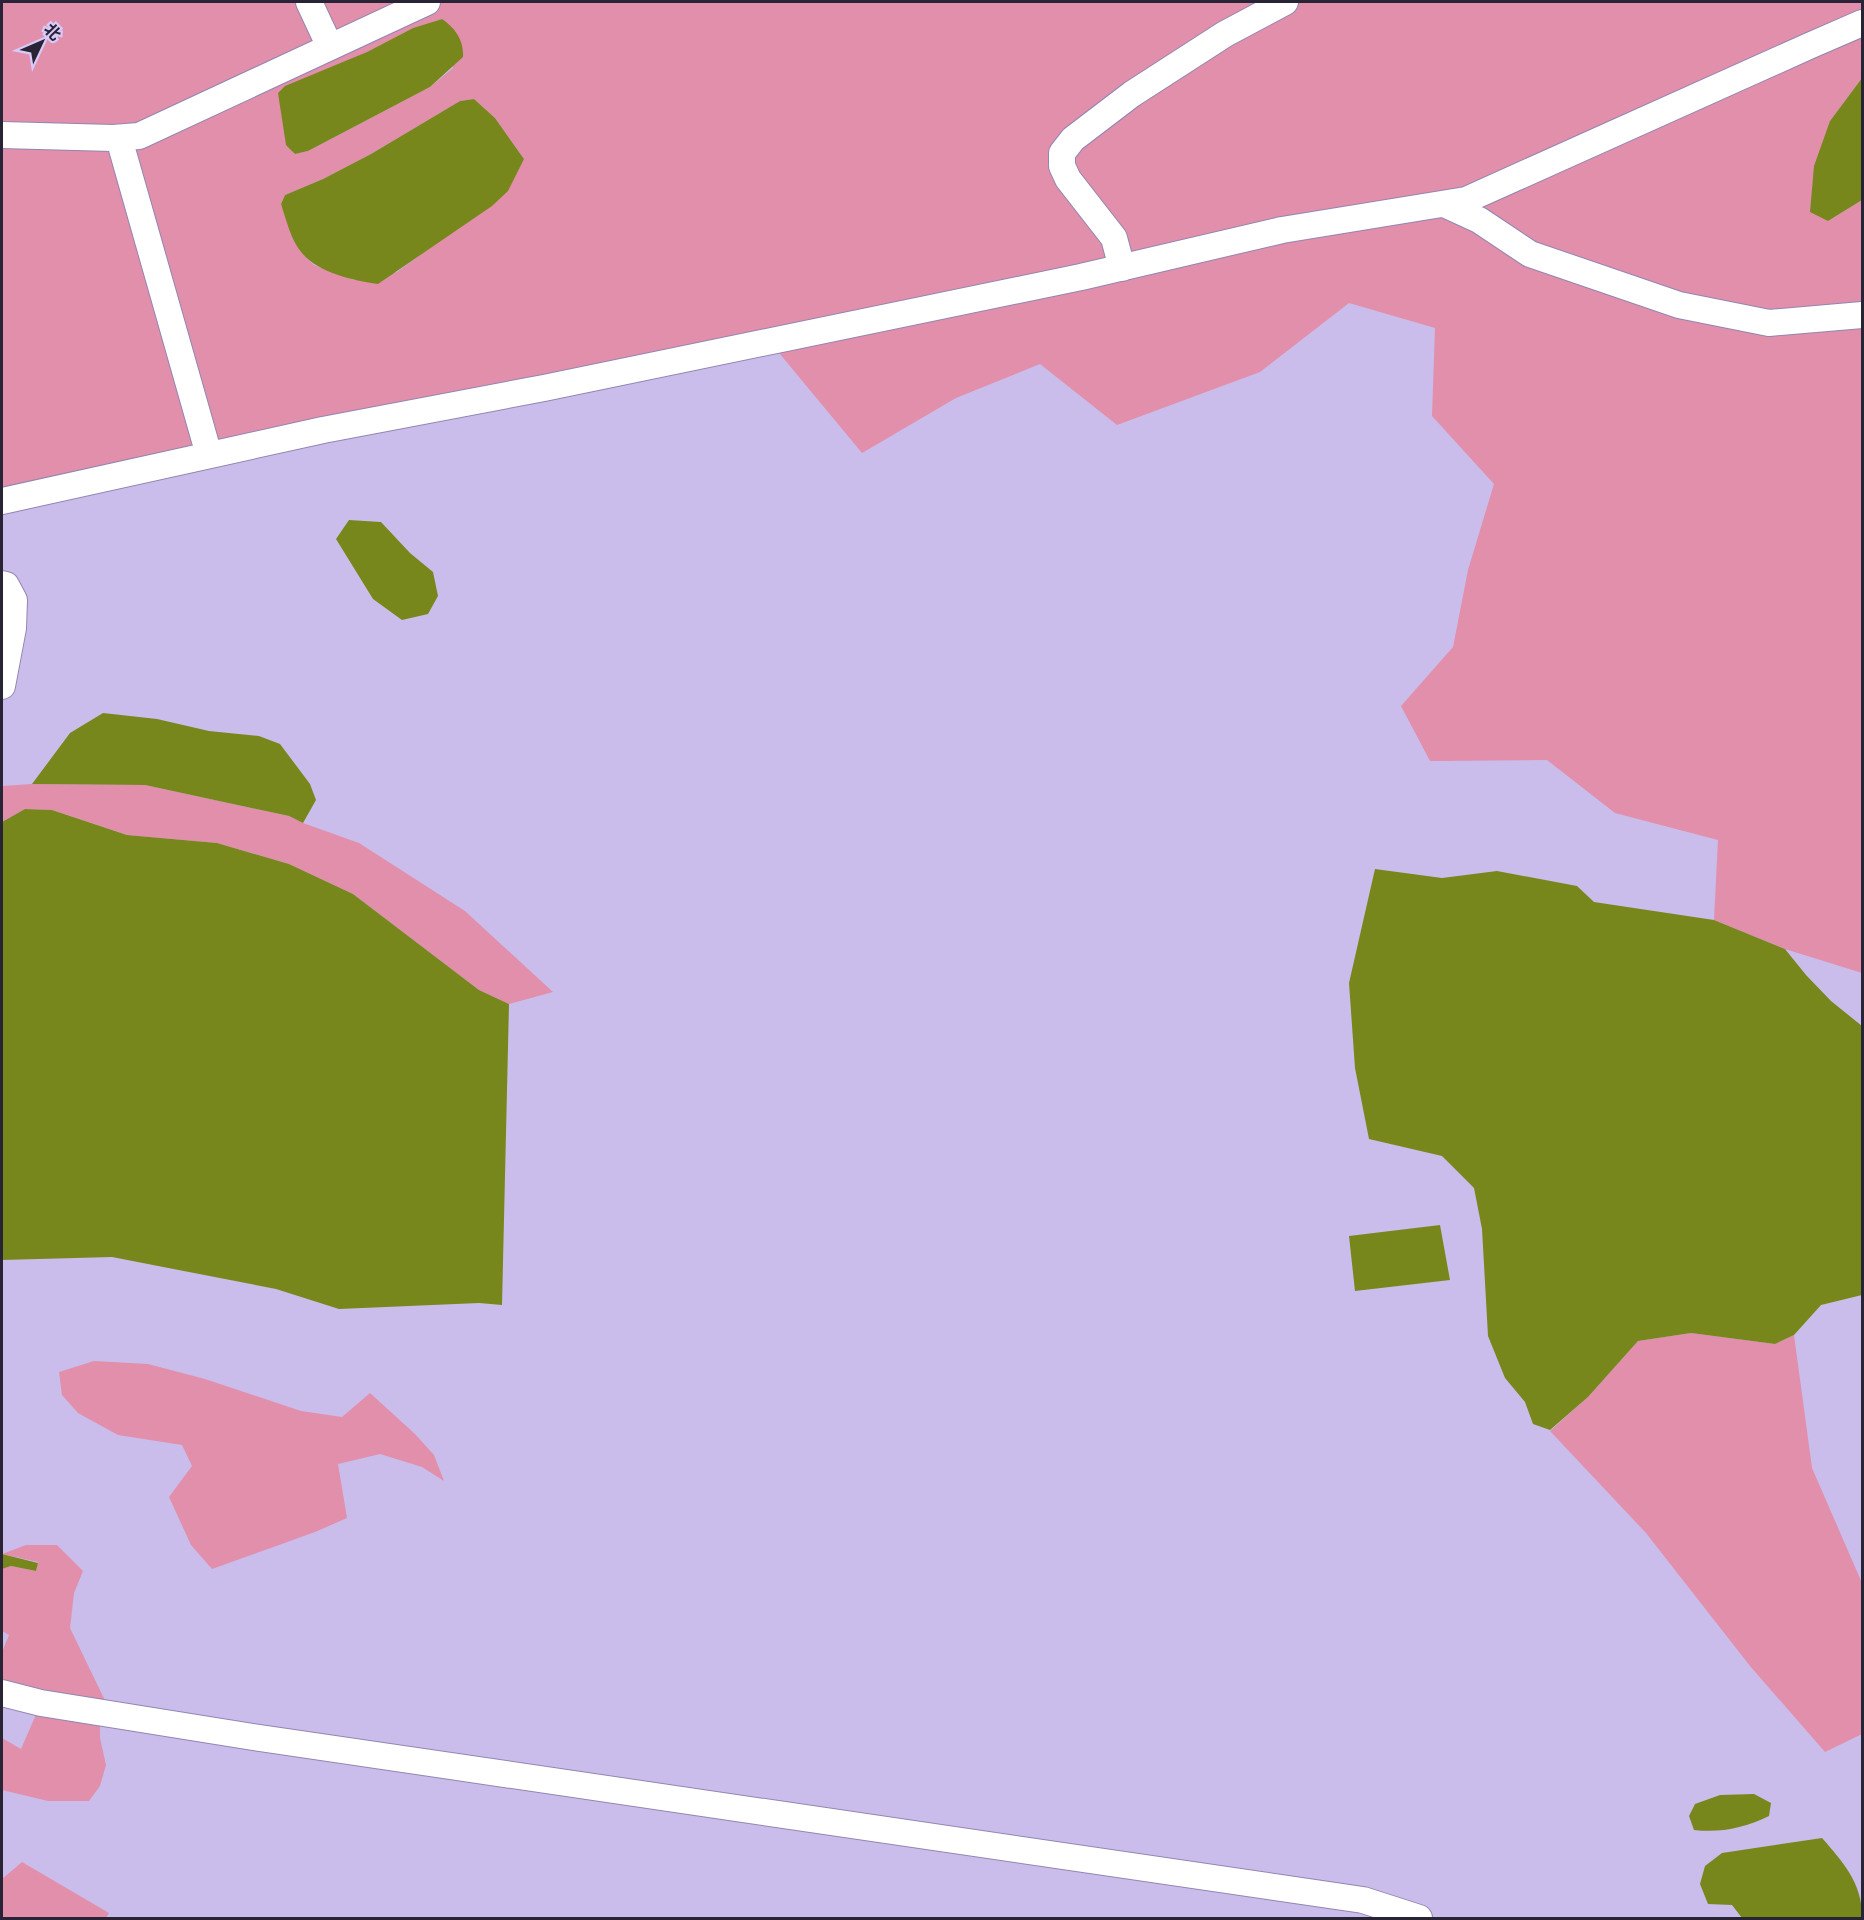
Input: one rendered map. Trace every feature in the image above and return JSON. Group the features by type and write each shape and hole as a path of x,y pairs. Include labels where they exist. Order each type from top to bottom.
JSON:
{"street":[{"path":"309,2 330,47"},
{"path":"2,135 113,138 139,136 427,2"},
{"path":"1122,268 1114,238 1068,179 1062,166 1062,153 1073,139 1132,94 1225,34 1286,2"},
{"path":"2,501 323,430 556,386 1122,268 1282,231 1466,200 1809,45 1863,23"},
{"path":"122,148 209,455"},
{"path":"1444,204 1479,220 1530,254 1679,305 1769,323 1863,315"},
{"path":"2,584 6,585 14,600 13,628 2,686"},
{"path":"2,1693 41,1703 253,1737 1363,1900 1419,1918"}],"shaded area":[{"path":"2,2 1862,2 1862,78 1830,121 1828,221 1862,200 1862,973 1785,949 1714,920 1718,840 1615,813 1547,760 1430,761 1401,706 1453,647 1468,570 1494,484 1432,416 1435,328 1349,303 1260,372 1117,425 1040,364 956,398 862,453 770,342 2,501","holes":["442,19 453,68 430,87 308,151 294,154 278,93 413,28","474,99 495,118 524,159 443,238 397,272 354,280 314,265 300,251 281,204 285,195 323,179 371,154 460,101"]},
{"path":"442,19 458,35 463,57 430,87 308,151 295,154 286,145 278,93 285,86 367,52 413,28"},
{"path":"1862,78 1862,200 1828,221 1810,212 1814,166 1830,121"},
{"path":"474,99 495,118 524,159 508,191 492,206 378,284 347,278 326,270 301,252 281,204 285,195 323,179 371,154 460,101"},
{"path":"349,520 381,522 410,553 433,572 438,596 428,614 402,620 373,599 336,539"},
{"path":"103,713 157,719 209,731 259,736 280,744 310,784 316,800 303,823 289,816 145,785 32,784 70,733"},
{"path":"145,785 289,816 359,843 465,911 553,992 509,1004 479,990 353,894 289,864 217,843 127,835 52,810 25,809 2,822 2,786"},
{"path":"25,809 52,810 127,835 217,843 289,864 353,894 479,990 509,1004 502,1305 479,1303 339,1309 276,1289 112,1257 2,1260 2,822"},
{"path":"1375,869 1442,878 1497,871 1577,886 1594,902 1714,920 1785,949 1831,1001 1862,1026 1862,1295 1821,1305 1794,1335 1775,1344 1691,1333 1638,1341 1588,1397 1550,1430 1533,1424 1525,1402 1505,1378 1488,1336 1482,1229 1474,1188 1442,1156 1369,1139 1355,1068 1349,983"},
{"path":"1440,1225 1450,1280 1355,1291 1349,1236"},
{"path":"1691,1333 1775,1344 1794,1335 1812,1468 1862,1583 1862,1734 1825,1752 1750,1666 1646,1533 1550,1431 1588,1397 1638,1341"},
{"path":"94,1361 148,1364 205,1379 301,1411 342,1417 370,1393 415,1434 434,1455 444,1481 422,1467 380,1454 338,1464 347,1518 212,1569 191,1545 169,1497 192,1466 182,1445 118,1435 78,1413 62,1395 59,1372"},
{"path":"26,1545 57,1545 83,1571 74,1593 70,1628 111,1713 100,1712 100,1738 106,1765 100,1786 89,1801 48,1801 2,1790 2,1738 21,1749 41,1703 2,1693 2,1652 9,1635 2,1631 2,1569 11,1566 36,1571 38,1562 2,1554"},
{"path":"2,1554 38,1563 36,1571 11,1566 2,1569"},
{"path":"1754,1794 1771,1803 1769,1816 1732,1829 1694,1830 1689,1816 1695,1804 1720,1795"},
{"path":"1822,1838 1844,1865 1855,1884 1862,1918 1742,1918 1732,1905 1708,1904 1700,1884 1705,1866 1722,1853"},
{"path":"22,1862 109,1913 106,1918 2,1918 2,1879"}]}
